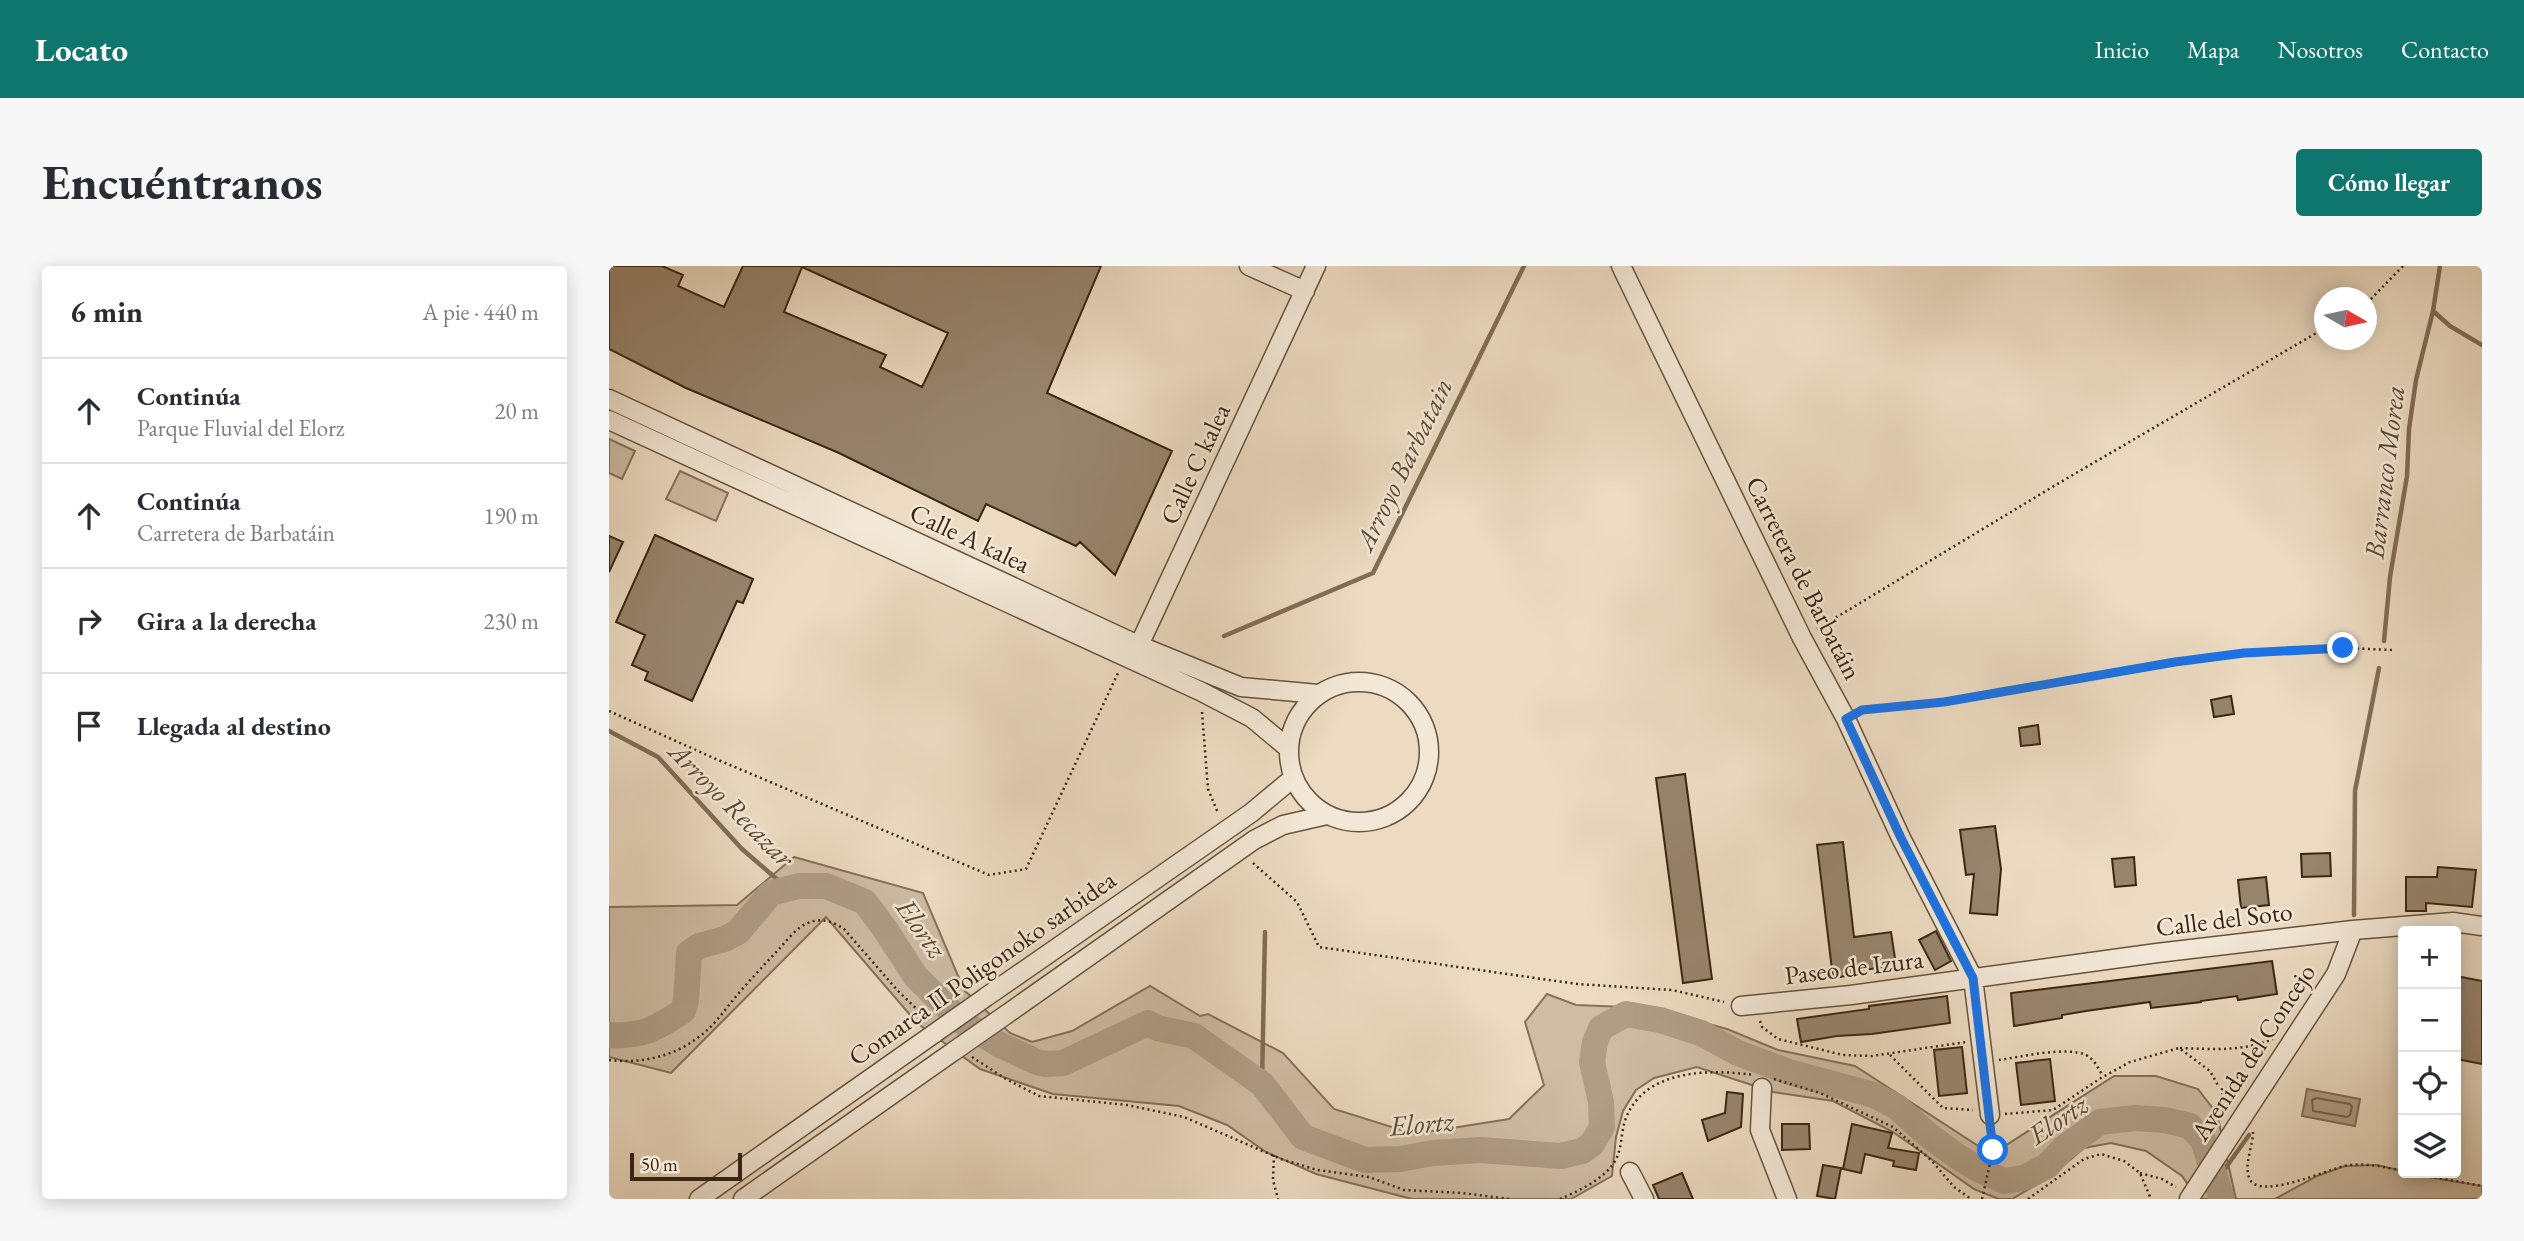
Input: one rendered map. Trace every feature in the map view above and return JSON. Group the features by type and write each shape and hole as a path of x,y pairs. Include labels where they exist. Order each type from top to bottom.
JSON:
{"street":[{"path":"1249,266 1305,290"},
{"name":"Calle C kalea","path":"1135,652 1316,266"},
{"name":"Carretera de Barbatáin","path":"1621,266 1802,638 1846,719 1901,838 1973,978 1990,1115"},
{"name":"Calle A kalea","path":"609,399 1135,652 1252,718 1288,748"},
{"name":"Calle A kalea","path":"609,420 1135,652 1241,687 1318,694"},
{"path":"1361,681 1384,686 1404,697 1419,715 1427,736 1429,758 1423,781 1411,800 1393,814 1372,822 1349,822 1327,815 1313,806 1301,793 1293,778 1288,748 1293,727 1303,709 1318,694 1339,684 1361,681"},
{"name":"Comarca II Poligonoko sarbidea","path":"699,1199 1251,813 1293,778"},
{"name":"Comarca II Poligonoko sarbidea","path":"743,1199 1254,840 1283,825 1327,815"},
{"name":"Calle del Soto","path":"1973,978 2353,930 2452,922 2482,926"},
{"name":"Avenida del Concejo","path":"2185,1194 2228,1139 2336,974 2353,930"},
{"name":"Paseo de Izura","path":"1749,1005 1851,995 1973,978"},
{"path":"1762,1080 1759,1130 1787,1199"},
{"path":"1630,1172 1644,1199"}],"path":[{"path":"2377,293 2403,266"},
{"path":"1802,638 2059,483 2314,334"},
{"path":"1846,719 1862,710 1944,702 2244,653 2343,648 2393,650"},
{"path":"609,710 716,759 989,875 1026,869 1117,674 1135,652"},
{"path":"1200,691 1208,789 1218,813"},
{"path":"1253,863 1297,902 1319,947 1577,984 1672,990 1749,1005 1762,1027 1778,1039 1843,1055 1872,1056 1980,1040"},
{"path":"1889,1054 1943,1108 1972,1110 1990,1115 2053,1110 2130,1062 2179,1048 2229,1049 2253,1047 2279,1036 2293,1039"},
{"path":"2179,1048 2210,1070 2225,1102 2250,1125 2253,1134 2248,1172 2250,1182 2257,1189 2267,1191 2297,1187 2317,1176 2346,1166 2377,1165 2398,1170"},
{"path":"1982,1062 2072,1051 2087,1056 2096,1063 2103,1077"},
{"path":"1560,1199 1607,1171 1619,1152 1627,1115 1637,1098 1650,1088 1669,1079 1698,1073 1727,1072 1820,1093 1893,1127 1945,1174 1954,1187 1971,1199"},
{"path":"1982,1199 1993,1150 1990,1115"},
{"path":"2028,1199 2084,1159 2101,1154 2124,1161 2140,1173 2162,1179 2185,1194"},
{"path":"1278,1199 1273,1180 1274,1155 1332,1174 1369,1177 1404,1190 1509,1199"},
{"path":"2140,1173 2151,1199"},
{"path":"2440,1178 2482,1186"}],"shaded area":[{"path":"609,439 635,451 622,479 609,473"},
{"path":"680,471 728,493 716,521 666,499"},
{"path":"794,857 923,893 964,990 1010,1033 1032,1042 1072,1031 1150,986 1200,1016 1208,1014 1283,1053 1334,1109 1414,1134 1509,1119 1544,1085 1525,1022 1547,994 1576,1005 1651,1008 1727,1029 1778,1050 1855,1066 1983,1149 2000,1149 2114,1076 2156,1076 2198,1089 2217,1114 2236,1199 2198,1199 2182,1176 2146,1151 2111,1143 2084,1148 2051,1176 2012,1199 1999,1199 1974,1189 1893,1132 1833,1101 1773,1092 1697,1067 1654,1078 1636,1090 1623,1111 1616,1137 1612,1176 1571,1199 1412,1199 1316,1174 1266,1152 1227,1125 1179,1106 1053,1094 980,1069 917,1023 826,917 671,1073 609,1057 609,907 737,905"},
{"path":"2377,1165 2398,1170 2398,1178 2433,1178 2482,1186 2482,1199 2275,1199 2317,1176 2345,1166"}],"water":[{"path":"2307,1089 2360,1099 2355,1126 2302,1116"}],"building":[{"path":"609,266 662,266 683,275 678,286 724,307 743,266 1101,266 1047,393 1172,451 1115,575 1080,542 1076,546 986,504 978,521 839,453 686,388 609,349","holes":["802,267 948,333 922,387 880,367 886,355 784,312"]},
{"path":"655,535 753,579 743,603 737,601 692,701 645,680 648,672 632,665 645,635 616,622"},
{"path":"609,536 623,542 609,572"},
{"path":"2231,696 2234,714 2214,717 2211,700"},
{"path":"2038,725 2040,744 2021,746 2019,728"},
{"path":"1685,774 1712,979 1683,983 1656,778"},
{"path":"1995,826 2001,869 1997,915 1970,913 1974,874 1966,875 1960,830"},
{"path":"1843,842 1854,937 1891,932 1896,965 1833,978 1817,845"},
{"path":"2330,853 2331,876 2302,877 2301,854"},
{"path":"2134,857 2136,885 2115,887 2112,859"},
{"path":"2438,867 2476,870 2472,907 2426,903 2426,911 2406,911 2406,877 2437,877"},
{"path":"2266,877 2269,905 2241,908 2238,880"},
{"path":"1936,931 1951,961 1935,970 1919,940"},
{"path":"2272,961 2277,994 2238,1000 2237,996 2151,1008 2150,1002 2062,1015 2062,1018 2014,1026 2011,993"},
{"path":"2461,977 2482,981 2482,1064 2461,1060"},
{"path":"1947,996 1950,1023 1801,1042 1797,1019"},
{"path":"1962,1047 1967,1093 1939,1096 1934,1050"},
{"path":"2050,1059 2055,1101 2021,1105 2016,1063"},
{"path":"1727,1092 1743,1094 1741,1127 1708,1141 1702,1120 1725,1113"},
{"path":"1782,1124 1809,1124 1810,1149 1782,1150"},
{"path":"1852,1124 1892,1133 1888,1148 1919,1153 1916,1170 1893,1166 1894,1161 1865,1154 1861,1173 1843,1169"},
{"path":"1823,1165 1841,1168 1835,1199 1817,1196"},
{"path":"1682,1173 1693,1199 1659,1199 1653,1185"}],"waterway":[{"name":"Arroyo Barbatain","path":"1224,636 1373,573 1524,266"},
{"name":"Barranco Morea","path":"2440,266 2433,311 2450,326 2482,345"},
{"name":"Barranco Morea","path":"2384,641 2390,577 2407,476 2409,429 2416,380 2433,311"},
{"name":"Barranco Morea","path":"2354,915 2355,791 2379,668"},
{"name":"Arroyo Recazar","path":"609,731 658,757 742,849 787,888"},
{"name":"Elortz","path":"609,1035 640,1033 683,1011 689,953 699,946 725,939 738,932 771,893 799,886 826,886 865,902 916,977 962,1022 1000,1045 1046,1064 1063,1063 1148,1023 1157,1028 1194,1036 1262,1084 1303,1137 1365,1160 1480,1150 1561,1156 1582,1151 1592,1144 1602,1127 1601,1102 1592,1062 1595,1042 1601,1028 1626,1014 1660,1020 1701,1033 1738,1053 1789,1072 1874,1095 1897,1107 1958,1157 2004,1181 2024,1178 2047,1166 2064,1148 2100,1122 2135,1118 2165,1120 2190,1126 2203,1140 2222,1199"},
{"name":"Arroyo Barbatain","path":"1262,1084 1265,932"},
{"name":"Barranco Morea","path":"2217,1180 2249,1135"}],"route":[{"path":"1993,1150 1973,978 1901,838 1846,719 1862,710 1944,702 2175,662 2244,653 2343,648"}]}
